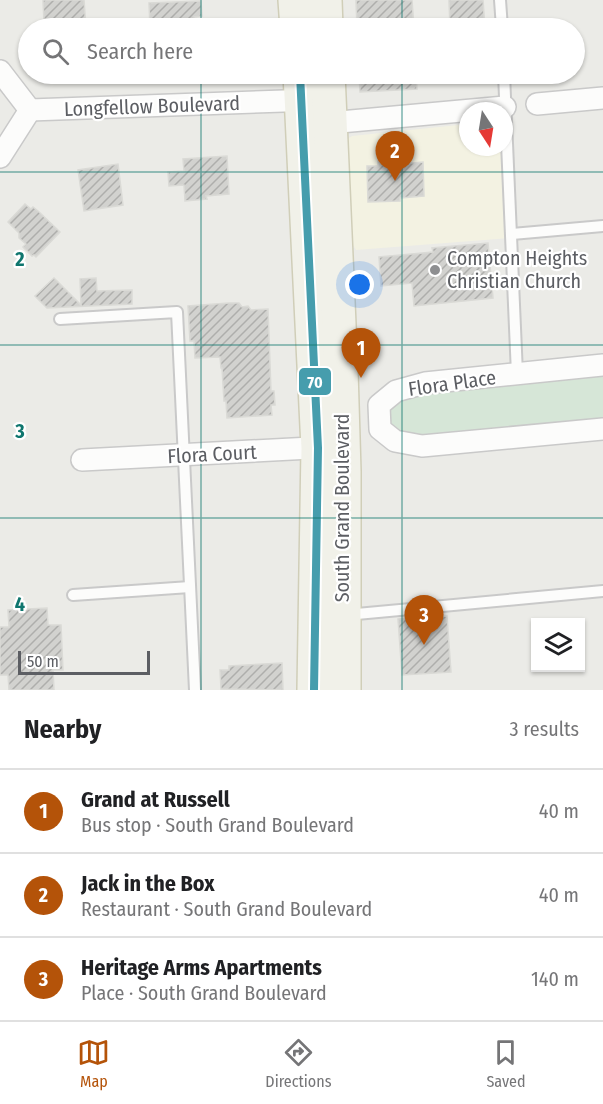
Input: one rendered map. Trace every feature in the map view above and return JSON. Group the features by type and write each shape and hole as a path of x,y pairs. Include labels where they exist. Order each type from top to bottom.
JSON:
{"main road":[{"path":"295,0 296,18"},
{"path":"325,0 326,18"},
{"name":"South Grand Boulevard","path":"315,99 330,447 343,615 344,690"},
{"name":"South Grand Boulevard","path":"314,690 330,447"}],"street":[{"path":"0,71 30,110 0,157"},
{"path":"537,104 603,98"},
{"name":"Longfellow Boulevard","path":"30,110 315,99 459,105"},
{"name":"Flora Place","path":"603,365 425,383 396,391 379,405 380,429 395,441 422,446 603,429"},
{"name":"Flora Court","path":"82,460 330,447"}],"lane":[{"path":"500,0 501,18"},
{"path":"505,84 506,102"},
{"path":"508,156 517,374"},
{"path":"512,234 603,226"},
{"path":"60,319 177,312 195,690"},
{"path":"73,595 190,587"},
{"path":"343,615 603,591"}],"shaded area":[{"path":"459,125 459,156 504,156 510,238 356,250 348,237 344,141 352,136"},
{"path":"603,365 603,429 422,446 380,429 396,391"}],"building":[{"path":"43,0 84,0 85,18 44,18"},
{"path":"356,0 412,0 413,18 357,18"},
{"path":"449,0 483,0 484,18 450,18"},
{"path":"201,1 202,16 150,18 149,3"},
{"path":"360,84 417,84 417,89 360,92"},
{"path":"227,156 229,194 185,201 184,185 169,186 168,172 184,171 183,159"},
{"path":"398,160 399,164 423,162 424,196 400,198 400,201 368,202 367,166 378,166 378,161"},
{"path":"118,164 123,205 84,211 78,170"},
{"path":"25,204 38,211 60,232 36,257 23,247 26,244 8,222"},
{"name":"Compton Heights Christian Church","path":"488,243 493,298 414,306 412,283 381,286 379,257 433,252 432,248"},
{"path":"54,278 81,305 80,279 96,278 97,291 132,290 132,304 47,308 35,296"},
{"path":"239,303 242,307 248,306 251,310 268,309 271,391 274,391 275,405 271,405 272,415 227,418 220,357 195,358 194,341 190,341 188,306"},
{"path":"47,608 48,625 61,625 63,670 53,670 54,690 9,690 8,675 0,675 0,627 9,627 8,610"},
{"path":"447,616 451,672 402,675 398,619"},
{"path":"282,663 283,690 221,689 220,670 229,670 229,666"}],"transit line":[{"name":"70","path":"300,84 318,448 314,690"}],"place":[{"name":"Jack in the Box","path":"395,181"},
{"name":"Compton Heights Christian Church","path":"435,270"},
{"name":"Grand at Russell","path":"361,378"},
{"name":"Heritage Arms Apartments","path":"424,645"}]}
